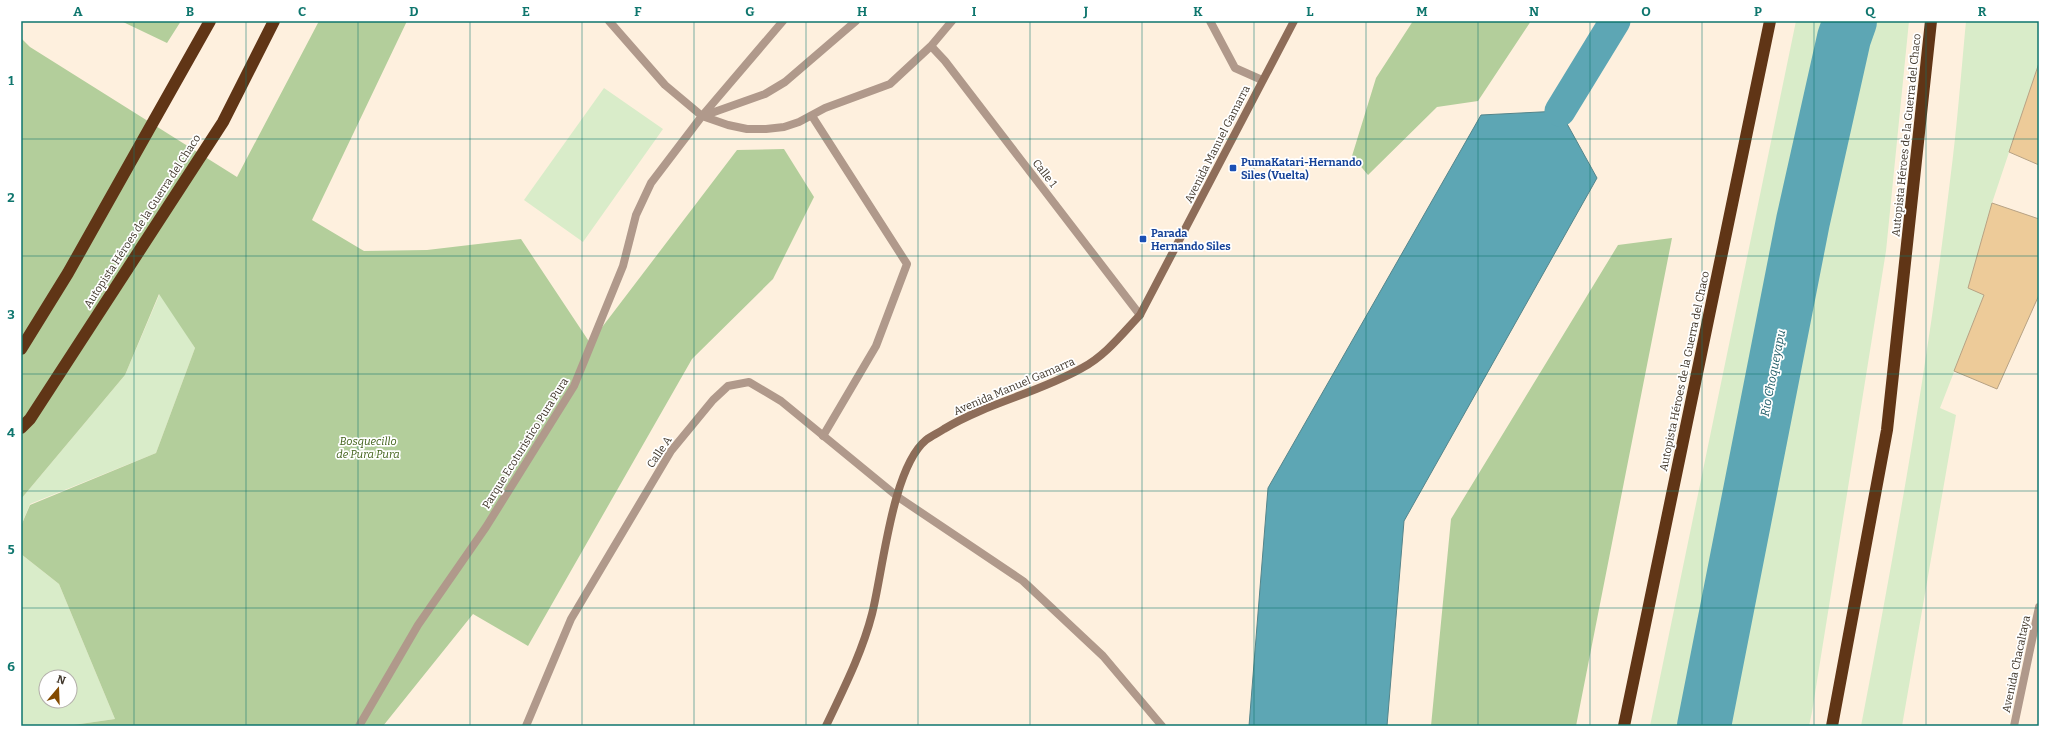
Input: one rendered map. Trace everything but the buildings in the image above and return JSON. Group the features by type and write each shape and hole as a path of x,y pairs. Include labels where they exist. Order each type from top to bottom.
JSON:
{"highway":[{"path":"21,349 68,273 210,21"},
{"name":"Autopista Héroes de la Guerra del Chaco","path":"21,428 30,419 223,122 274,21"},
{"name":"Autopista Héroes de la Guerra del Chaco","path":"1624,726 1770,21"},
{"name":"Autopista Héroes de la Guerra del Chaco","path":"1832,726 1887,430 1931,21"}],"main road":[{"name":"Avenida Manuel Gamarra","path":"826,726 852,672 872,615 884,548 907,466 925,441 966,416 1040,389 1083,368 1110,347 1140,315 1294,21"}],"street":[{"path":"609,21 665,85 702,116 728,125 747,129 784,127 812,116 825,108 890,84 931,46 952,21"},
{"name":"Parque Ecoturistico Pura Pura","path":"359,726 418,625 486,527 574,386 623,266 636,215 651,183 702,116 783,21"},
{"path":"702,116 765,94 785,82 856,21"},
{"path":"1210,21 1236,68 1262,80"},
{"name":"Calle 1","path":"931,46 945,61 1140,315"},
{"path":"812,116 907,264 876,346 823,436"},
{"name":"Calle A","path":"526,726 571,619 671,452 713,400 728,386 749,382 781,401 898,497 1023,580 1103,656 1162,726"},
{"name":"Avenida Chacaltaya","path":"2014,726 2039,607"}],"green space":[{"path":"121,21 181,21 167,43"},
{"name":"Bosquecillo de Pura Pura","path":"319,21 407,21 312,220 364,251 427,250 521,239 590,343 737,150 784,149 814,197 773,279 692,359 528,646 473,614 383,726 66,726 115,719 59,584 21,554 21,526 30,505 156,453 195,348 159,294 125,375 21,499 21,38 30,47 237,177"},
{"path":"1413,21 1531,21 1478,101 1437,107 1368,175 1352,156 1376,78"},
{"path":"1796,21 1831,21 1681,726 1650,726"},
{"path":"1871,21 1909,21 1886,251 1809,726 1719,726 1843,132"},
{"path":"1966,21 2039,21 2039,63 1992,203 1969,287 1984,295 1940,408 1956,415 1902,726 1861,726 1899,522 1932,318 1957,121"},
{"path":"604,88 663,129 583,242 524,200"},
{"path":"1672,238 1576,726 1431,726 1451,519 1618,245"},
{"path":"160,293 195,348 156,453 30,504 21,526 21,499 125,375"},
{"path":"21,554 59,584 115,719 66,726 21,726"}],"water":[{"path":"1560,111 1597,178 1404,521 1387,726 1249,726 1268,488 1481,115"}],"waterway":[{"path":"1560,111 1615,21"},
{"name":"Río Choqueyapu","path":"1704,726 1803,221 1844,38 1850,21"}],"place":[{"name":"PumaKatari-Hernando Siles (Vuelta)","path":"1233,168"},
{"name":"Parada Hernando Siles","path":"1143,239"}]}
